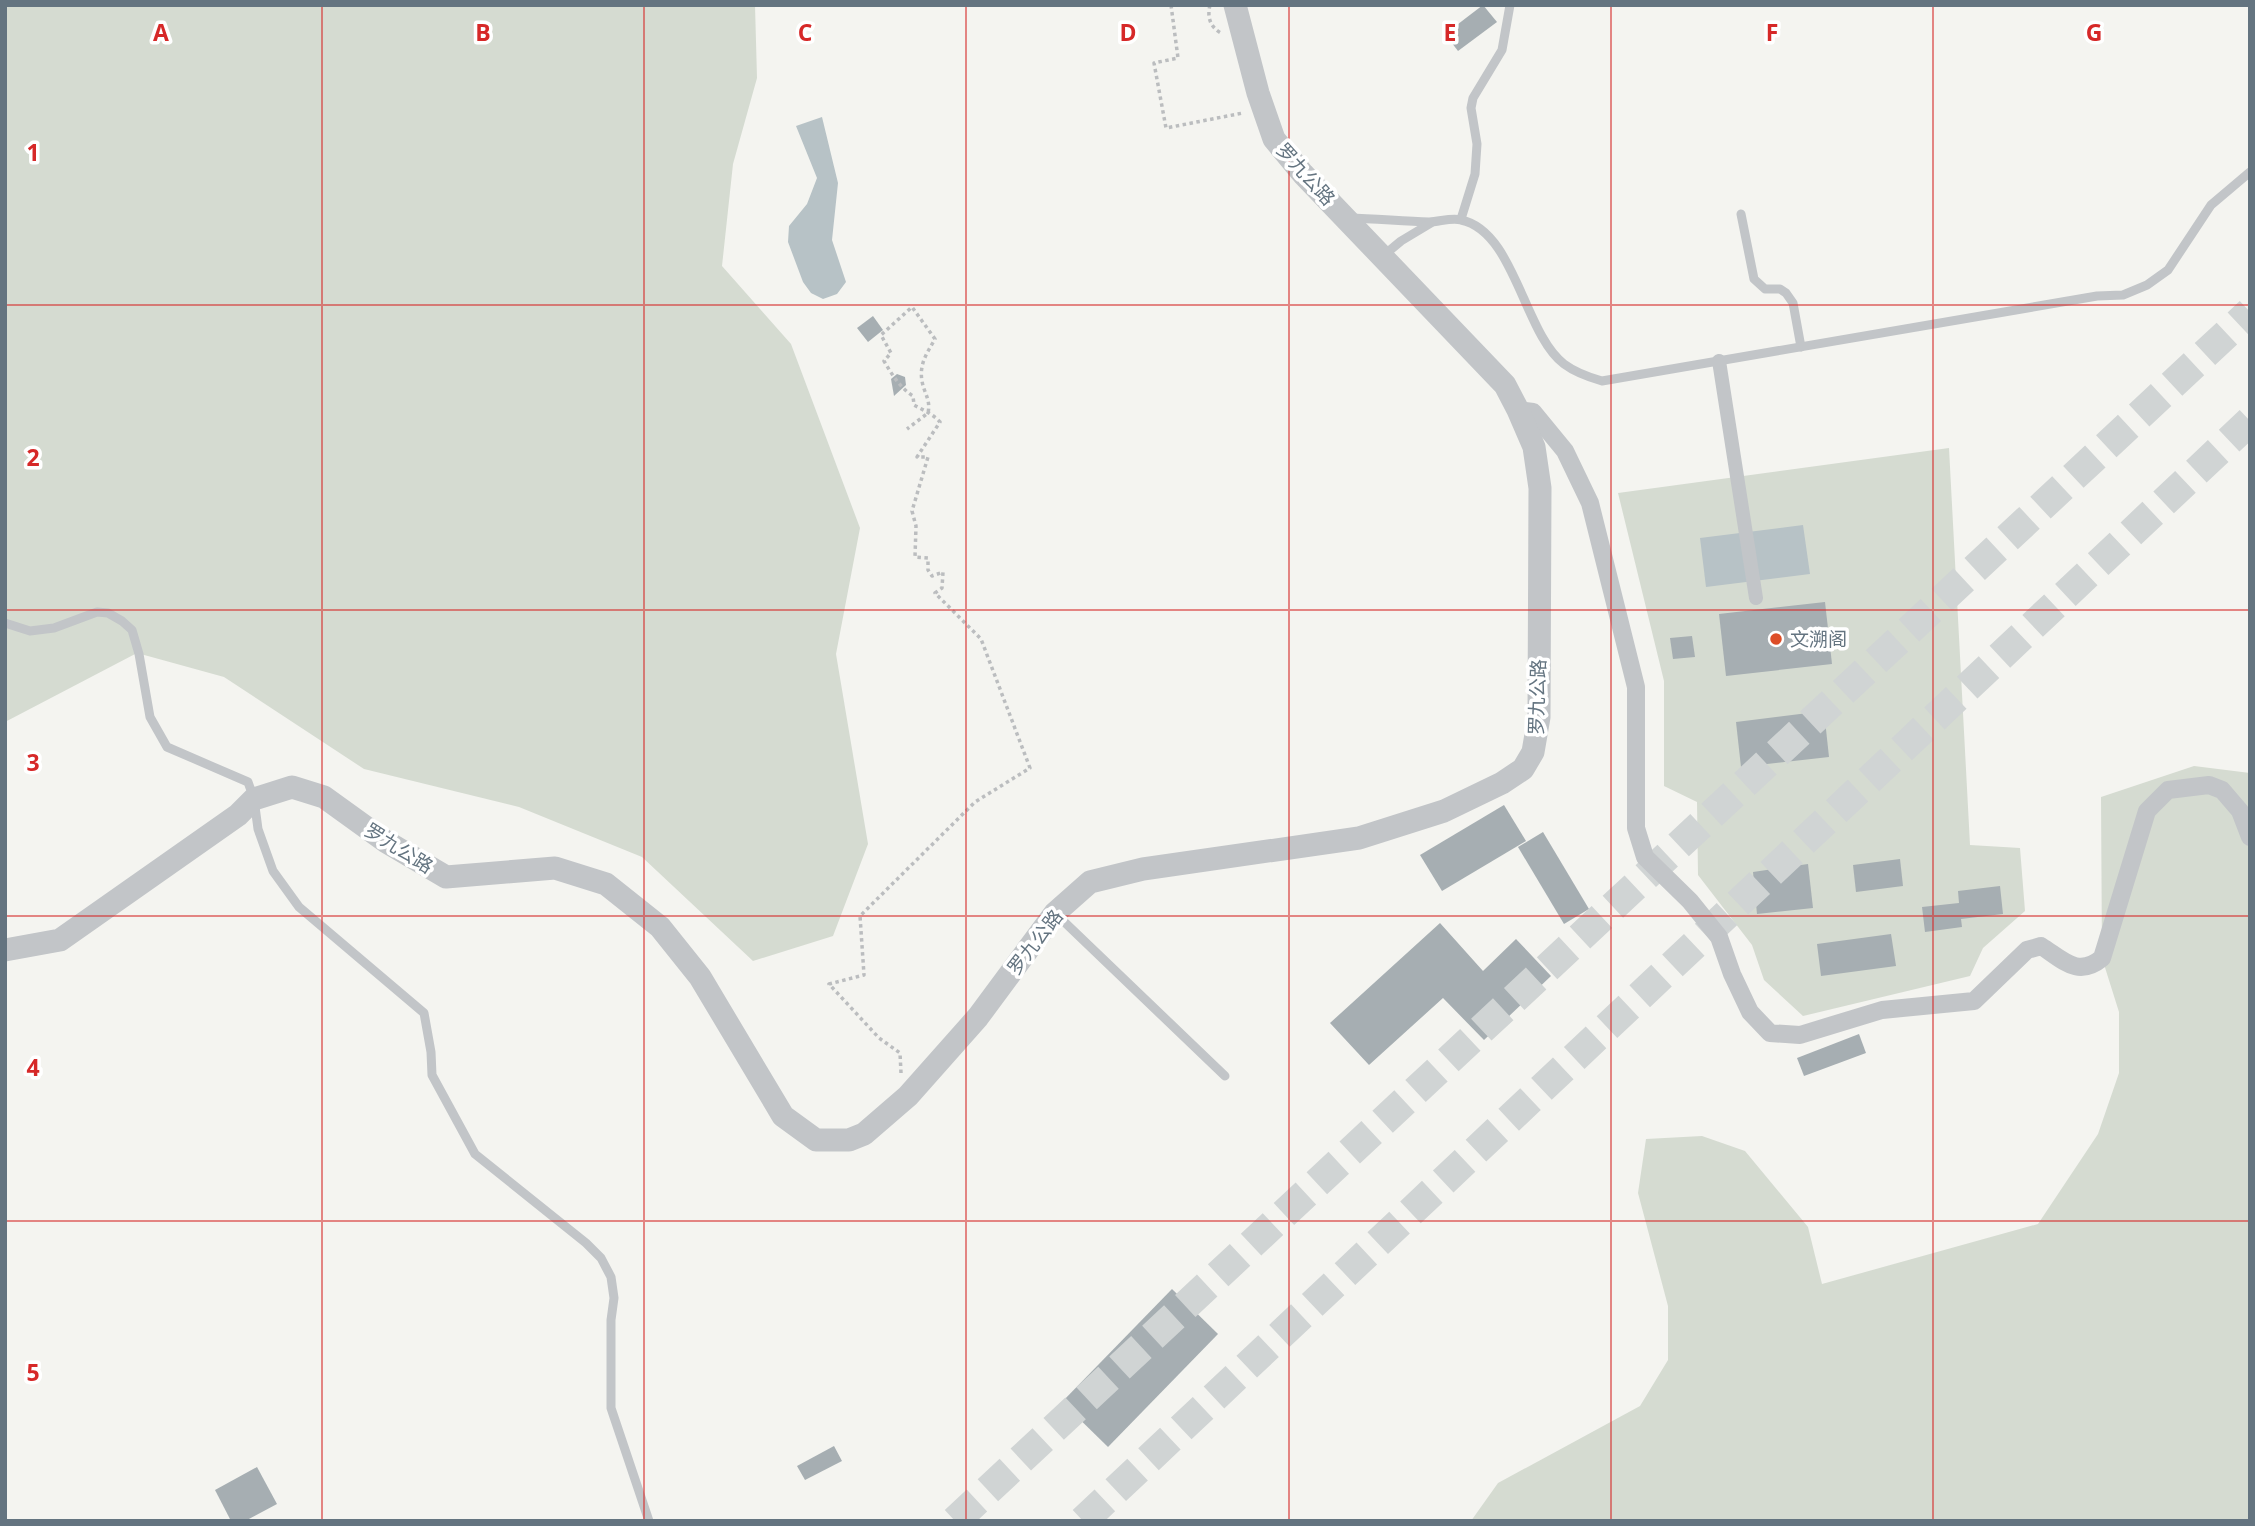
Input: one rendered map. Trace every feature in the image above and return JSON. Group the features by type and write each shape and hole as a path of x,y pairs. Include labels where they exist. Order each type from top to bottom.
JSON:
{"street":[{"name":"罗九公路","path":"5,950 60,940 238,815 254,799 292,787 324,797 385,841 446,877 555,868 606,884 660,927 700,977 783,1116 816,1140 849,1140 864,1133 908,1097 978,1017 1055,913 1090,882 1143,869 1359,838 1444,811 1502,783 1523,769 1534,752 1539,717 1540,488 1534,447 1505,384 1303,174 1274,139 1258,93 1235,5"},
{"path":"1719,361 1755,594"},
{"path":"1518,410 1533,412 1565,451 1590,503 1636,687 1636,828 1645,857 1690,901 1719,937 1732,974 1750,1012 1770,1033 1800,1035 1882,1010 1974,1001 2027,950 2041,946 2077,968 2091,968 2102,958 2147,811 2168,790 2209,785 2222,790 2240,811 2250,836"}],"lane":[{"path":"1461,219 1475,174 1477,144 1471,108 1473,97 1502,50 1510,5"},
{"path":"1346,218 1433,222 1461,219 1479,229 1494,243 1505,260 1547,346 1562,363 1581,375 1602,381 2097,296 2123,295 2147,285 2168,270 2211,205 2250,172"},
{"path":"1741,214 1754,279 1765,289 1780,289 1790,298 1801,346"},
{"path":"1383,257 1401,241 1433,222"},
{"path":"5,623 30,631 54,628 97,612 108,612 132,630 150,717 167,747 248,782 254,799 258,829 273,871 299,907 424,1013 432,1075 475,1154 601,1258 611,1277 614,1298 611,1320 611,1408 649,1521"},
{"path":"1055,913 1225,1076"}],"path":[{"path":"1171,5 1178,58 1154,63 1166,128 1253,111"},
{"path":"907,429 929,413 930,404 922,382 922,361 935,339 912,307 881,335 891,353 884,361 913,396 914,405 929,413 940,422 916,457 928,457 912,510 916,526 915,557 928,558 928,570 932,576 943,572 942,588 936,593 981,639 1030,768 975,802 860,916 864,975 829,984 879,1038 900,1053 902,1082 908,1097"}],"shaded area":[{"path":"5,5 755,5 757,78 733,164 722,266 791,344 860,528 836,654 868,844 833,936 753,961 642,857 519,807 364,769 224,677 137,653 5,722"},
{"path":"822,117 838,183 832,240 846,282 837,294 823,299 811,293 803,282 788,242 789,226 807,204 817,178 796,126"},
{"path":"1949,448 1970,845 2020,848 2025,911 1983,948 1970,976 1803,1016 1764,980 1752,945 1698,875 1697,802 1664,786 1664,681 1618,493"},
{"path":"1803,525 1810,574 1706,587 1700,538"},
{"path":"2194,766 2250,773 2250,1521 1471,1521 1498,1483 1640,1406 1668,1360 1668,1306 1638,1193 1646,1139 1702,1136 1745,1151 1808,1227 1822,1284 2038,1224 2098,1134 2119,1073 2119,1012 2102,958 2101,797"}],"building":[{"path":"1483,5 1497,22 1458,51 1445,34"},
{"path":"873,316 883,330 868,342 857,328"},
{"path":"897,374 905,377 906,385 894,396 891,379"},
{"name":"文溯阁","path":"1825,602 1832,664 1726,676 1719,614"},
{"path":"1692,636 1695,657 1673,659 1670,638"},
{"path":"1824,711 1829,757 1741,767 1736,722"},
{"path":"1504,805 1526,841 1442,891 1420,855"},
{"path":"1543,832 1589,909 1564,924 1518,847"},
{"path":"1900,859 1903,886 1856,892 1853,865"},
{"path":"1808,864 1813,908 1757,914 1753,872"},
{"path":"2000,886 2003,914 1961,919 1962,927 1925,932 1922,907 1959,903 1958,891"},
{"path":"1440,923 1483,971 1516,939 1551,976 1484,1040 1443,998 1369,1065 1330,1023"},
{"path":"1891,934 1896,966 1821,976 1817,944"},
{"path":"1859,1034 1866,1053 1804,1076 1797,1058"},
{"path":"1172,1289 1218,1334 1108,1447 1062,1402"},
{"path":"834,1446 842,1461 805,1480 797,1466"},
{"path":"257,1467 277,1504 245,1521 231,1521 215,1490"}],"tunnel":[{"path":"955,1521 2250,312"},
{"path":"1083,1521 2250,421"}],"place":[{"name":"文溯阁","path":"1776,639"}]}
